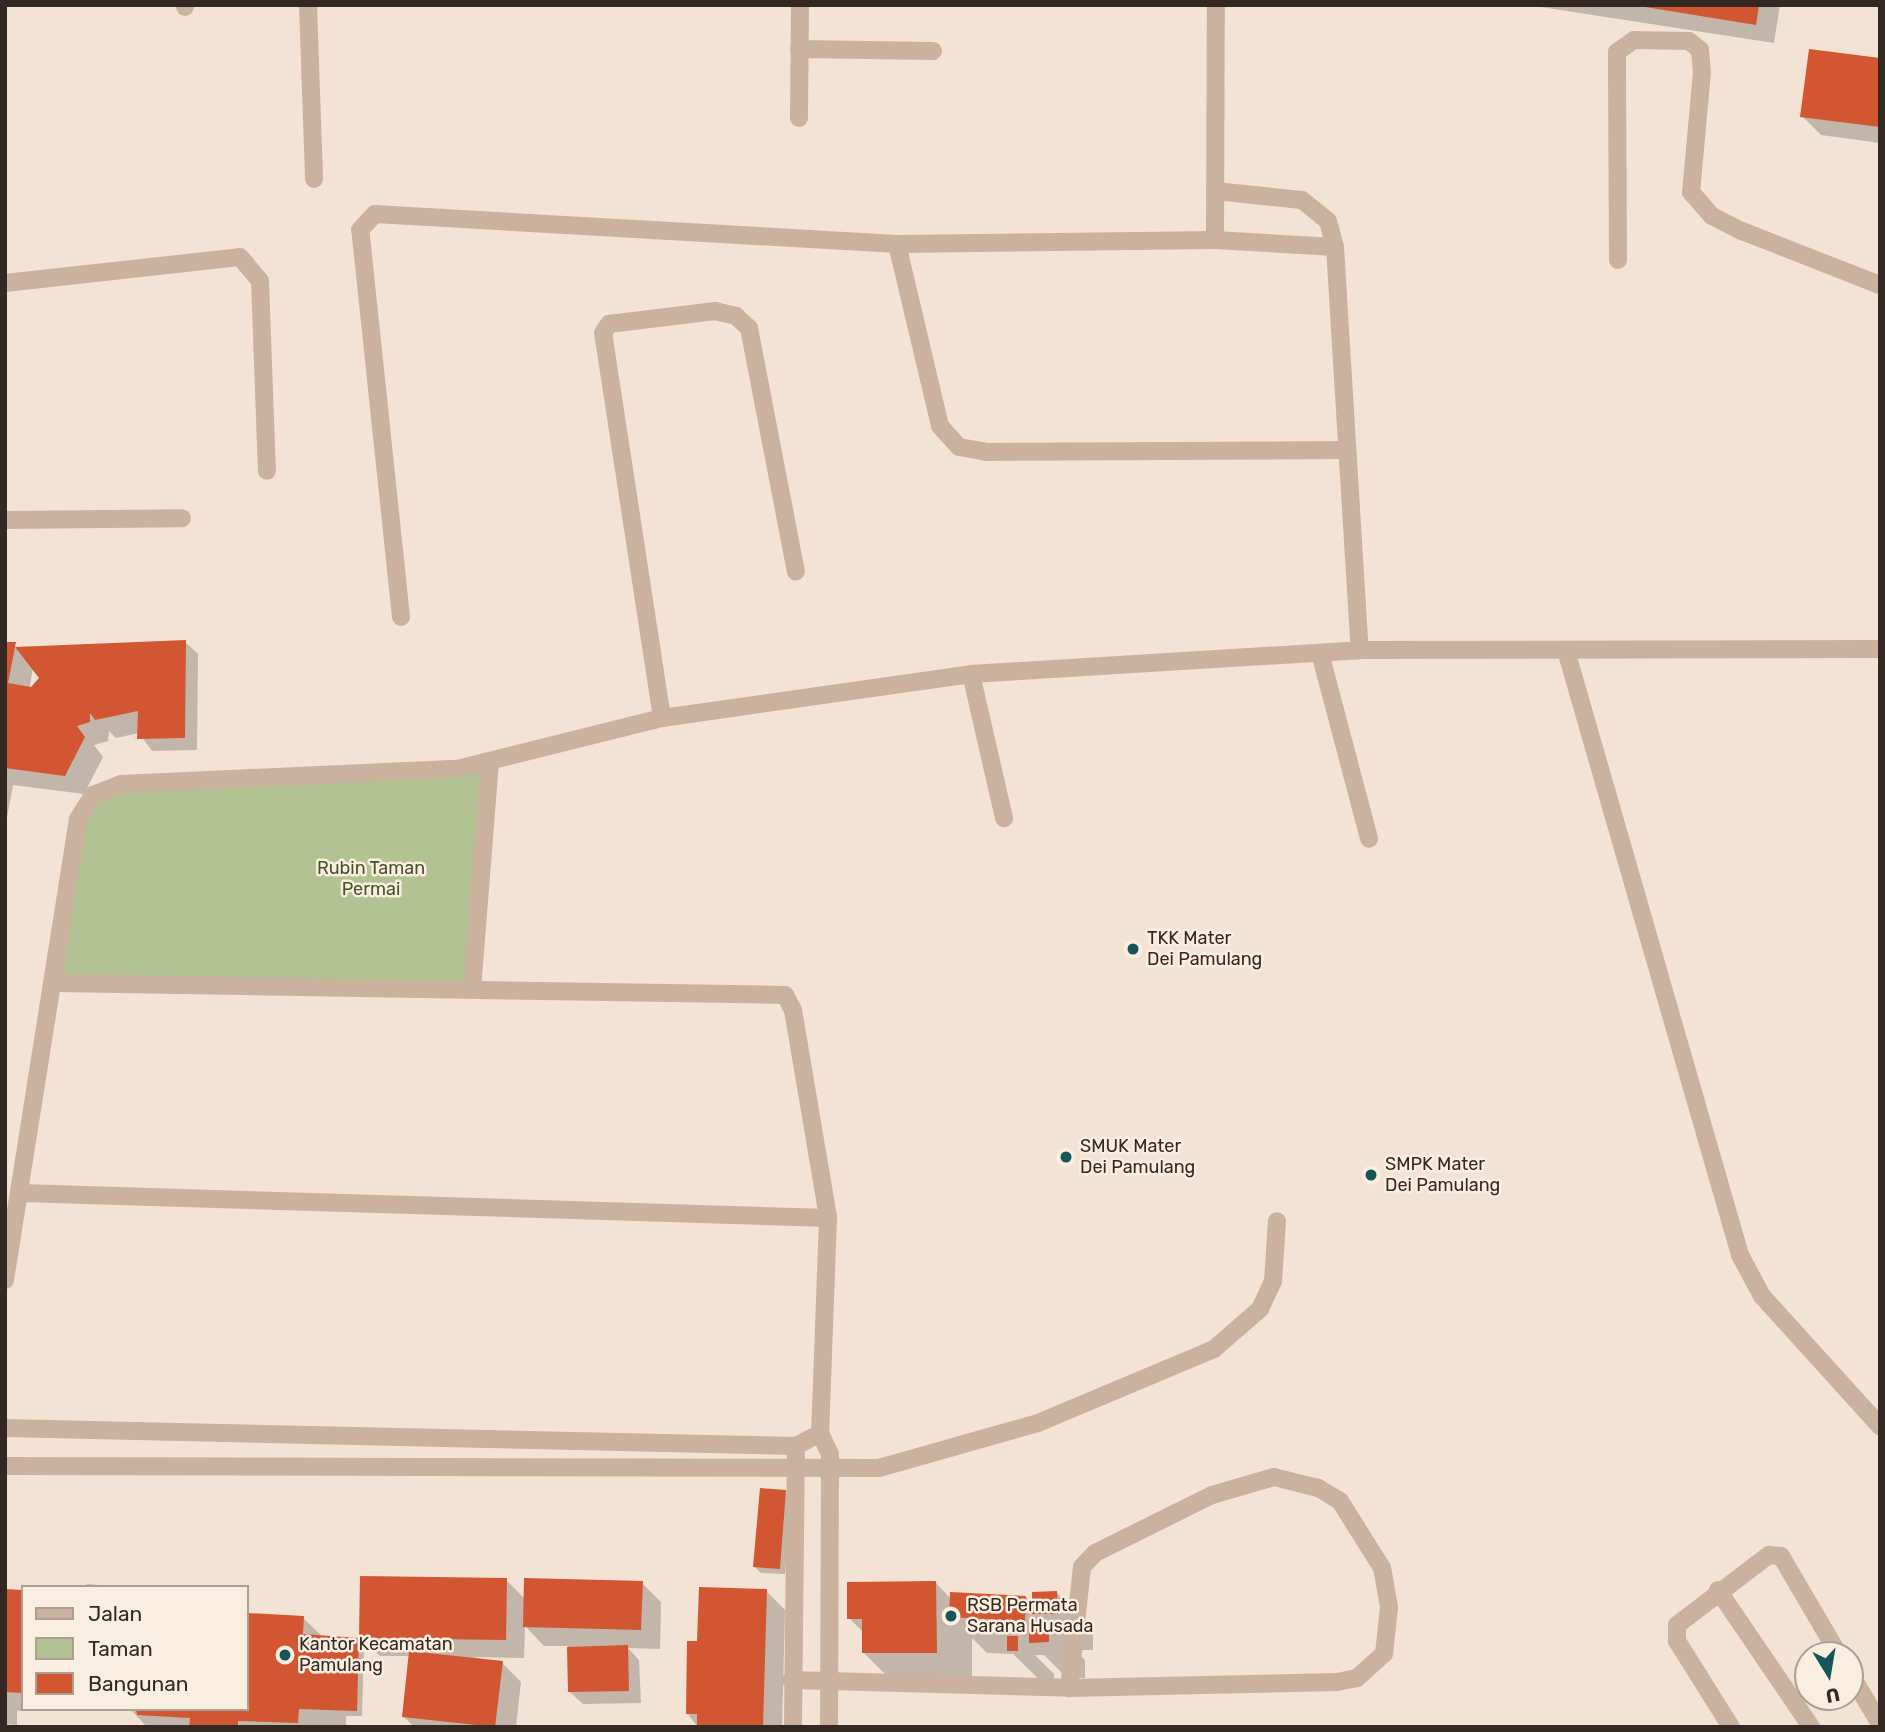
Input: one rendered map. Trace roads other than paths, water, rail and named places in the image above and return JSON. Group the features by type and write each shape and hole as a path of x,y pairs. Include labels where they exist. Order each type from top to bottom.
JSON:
{"street":[{"path":"308,5 314,179"},
{"path":"799,118 800,5"},
{"path":"1215,240 1216,5"},
{"path":"1618,260 1617,52 1634,40 1689,41 1700,50 1702,72 1691,192 1712,216 1880,285"},
{"path":"799,49 933,51"},
{"path":"1215,191 1302,200 1328,220 1335,247 1360,650"},
{"path":"401,617 360,230 366,219 375,214 897,244 1215,240 1335,247"},
{"path":"897,244 940,426 959,447 985,452 1346,450"},
{"path":"5,283 240,257 260,281 267,471"},
{"path":"662,718 604,333 609,324 715,311 736,316 749,328 796,572"},
{"path":"5,520 182,518"},
{"path":"5,1280 56,983 78,819 93,795 121,785 457,769 662,718 971,674 1360,650 1567,654 1880,649"},
{"path":"1320,653 1369,839"},
{"path":"1567,654 1740,1255 1762,1296 1880,1426"},
{"path":"971,674 1004,818"},
{"path":"472,990 490,762"},
{"path":"56,983 785,995 793,1010 828,1218 820,1433 830,1472 827,1682 829,1727"},
{"path":"21,1193 828,1218"},
{"path":"5,1466 830,1472 879,1468 1038,1423 1214,1349 1261,1309 1273,1281 1277,1221"},
{"path":"5,1428 796,1446 820,1433"},
{"path":"205,1434 207,1466"},
{"path":"793,1727 790,1680 796,1446"},
{"path":"790,1680 1069,1688 1357,1678 1384,1654 1389,1607 1382,1568 1340,1501 1318,1488 1274,1477 1212,1495 1095,1553 1082,1567 1069,1688"},
{"path":"1731,1727 1678,1641 1681,1618 1769,1555 1781,1556 1831,1641"},
{"path":"1718,1590 1811,1727"},
{"path":"1864,1697 1880,1724"}],"place":[{"name":"TKK Mater Dei Pamulang","path":"1133,949"},
{"name":"SMUK Mater Dei Pamulang","path":"1066,1157"},
{"name":"SMPK Mater Dei Pamulang","path":"1371,1175"},
{"name":"RSB Permata Sarana Husada","path":"951,1616"},
{"name":"Kantor Kecamatan Pamulang","path":"285,1655"}],"park label":[{"name":"Rubin Taman Permai","path":"371,879"}]}
